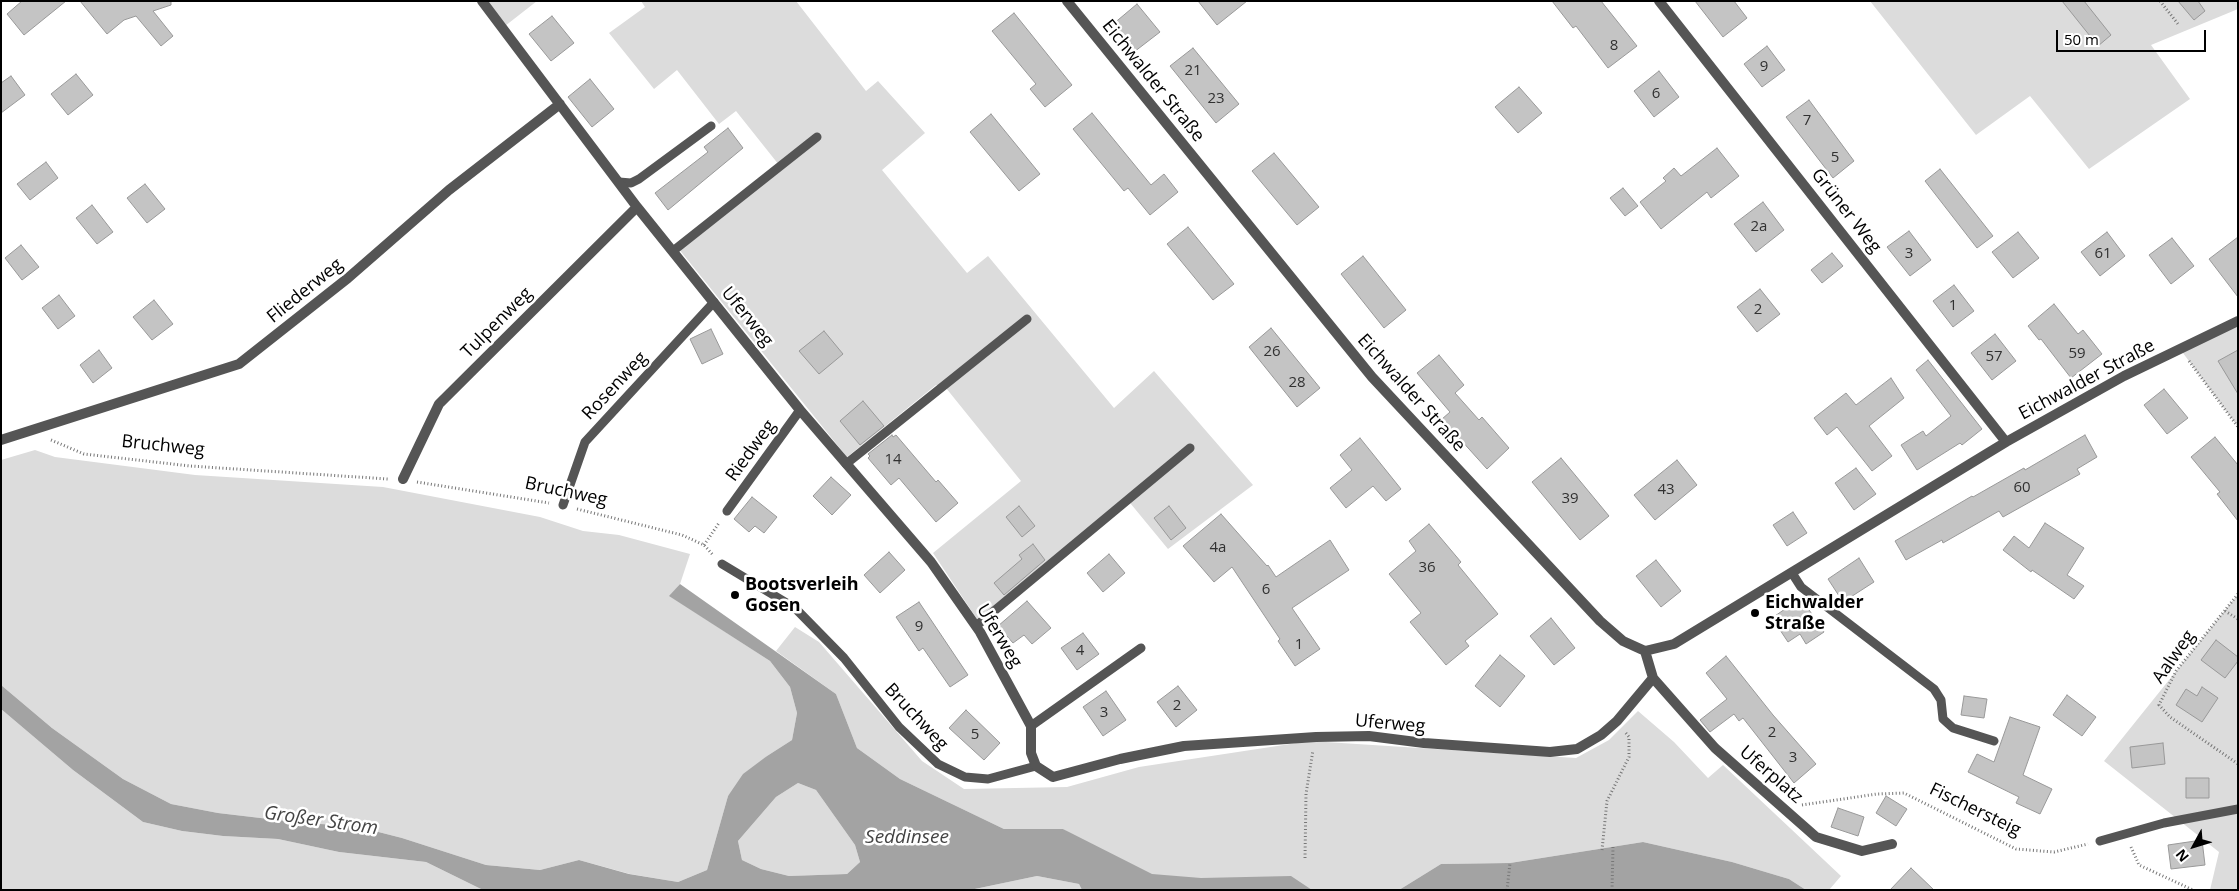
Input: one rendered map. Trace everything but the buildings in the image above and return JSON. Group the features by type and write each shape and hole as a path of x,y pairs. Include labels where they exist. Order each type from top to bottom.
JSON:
{"street":[{"name":"Uferweg","path":"482,1 637,207 800,410 931,562 976,626 1031,726 1031,754 1036,766 1053,777 1120,759 1184,746 1316,737 1368,736 1424,743 1550,752 1577,749 1601,735 1617,720 1653,678"},
{"name":"Eichwalder Straße","path":"1067,1 1372,377 1600,621 1623,641 1646,651 1674,644 2006,442 2124,376 2238,321"},
{"name":"Grüner Weg","path":"1659,1 2006,442"},
{"name":"Fliederweg","path":"30,430 238,364 348,278 449,190 560,104"},
{"name":"Tulpenweg","path":"403,479 439,404 637,207"},
{"path":"1,440 30,430"},
{"path":"1646,651 1653,678"},
{"name":"Uferplatz","path":"1653,678 1715,748 1816,837 1862,851 1892,844"}],"lane":[{"path":"619,182 635,182 710,126"},
{"path":"673,251 817,137"},
{"name":"Rosenweg","path":"563,505 585,442 714,302"},
{"path":"846,464 1028,319"},
{"name":"Riedweg","path":"727,511 800,410"},
{"path":"976,626 1190,448"},
{"name":"Bruchweg","path":"722,564 795,608 844,658 899,727 938,764 965,778 988,779 1036,766"},
{"path":"1792,573 1801,587 1934,689 1941,700 1942,719 1953,728 1994,741"},
{"path":"1031,726 1141,648"},
{"path":"2100,841 2164,823 2238,809"}],"path":[{"path":"2160,1 2178,24"},
{"path":"2180,349 2238,427"},
{"name":"Bruchweg","path":"30,430 84,454 190,466 403,479 563,505 682,535 704,545 722,564"},
{"path":"704,545 727,511"},
{"name":"Aalweg","path":"2238,594 2176,671 2159,705 2170,718 2238,764"},
{"path":"2225,611 2238,619"},
{"path":"1602,850 1607,801 1628,757 1629,737 1617,720"},
{"path":"1305,858 1306,794 1316,737"},
{"name":"Fischersteig","path":"1785,808 1832,800 1904,793 2016,850 2054,852 2100,841"},
{"path":"2126,834 2140,865 2192,890"},
{"path":"1612,890 1613,847"},
{"path":"1507,890 1510,863"}],"shaded area":[{"path":"486,1 537,1 505,26"},
{"path":"641,1 796,1 866,91 878,81 925,133 882,170 967,273 988,256 1114,408 1154,371 1253,485 1168,549 1126,498 977,619 933,553 1021,481 946,388 936,385 847,457 678,248 779,165 736,111 719,124 677,70 654,89 609,33 645,7"},
{"path":"1870,1 2238,1 2238,9 2151,45 2190,99 2089,169 2030,96 1976,135"},
{"path":"2238,321 2238,427 2180,349"},
{"path":"35,450 55,457 195,475 383,487 540,517 583,531 619,535 690,554 680,584 670,596 770,661 790,687 797,713 792,740 767,756 728,796 707,870 678,882 630,874 579,860 540,870 486,865 402,838 355,826 303,823 218,813 171,804 123,779 52,728 1,685 1,460"},
{"path":"2238,594 2238,890 2210,890 2219,852 2104,761"},
{"path":"795,627 819,642 922,761 964,789 1067,787 1139,767 1310,741 1576,758 1609,740 1638,711 1674,742 1708,778 1723,765 1841,876 1829,890 1806,890 1789,879 1732,862 1643,842 1510,863 1441,864 1399,890 1160,890 1063,829 1004,829 900,779 857,748 836,694 776,651"},
{"path":"1,709 73,770 143,822 182,831 223,836 278,839 339,852 426,862 483,890 1,890"},
{"path":"798,783 816,790 855,845 860,862 847,874 789,876 761,869 742,860 738,841 776,797"},
{"path":"1037,876 1079,884 1082,890 970,890"}],"water":[{"name":"Seddinsee","path":"680,584 836,694 857,748 900,779 1004,829 1063,829 1152,874 1201,878 1291,876 1312,890 1082,890 1079,884 1037,876 970,890 483,890 426,862 339,852 278,839 223,836 182,831 143,822 73,770 1,709 1,685 52,728 123,779 171,804 218,813 303,823 355,826 402,838 486,865 540,870 579,860 629,874 678,882 707,870 728,796 743,774 792,740 797,713 790,687 770,661 669,596","holes":["798,783 816,790 855,845 860,862 847,874 789,876 761,869 742,860 738,841 776,797"]},
{"path":"1643,842 1732,862 1789,879 1806,890 1399,890 1441,864 1510,863"}],"place":[{"name":"Bootsverleih Gosen","path":"735,595"},
{"name":"Eichwalder Straße","path":"1755,613"}],"water label":[{"name":"Großer Strom","path":"321,821"}]}
